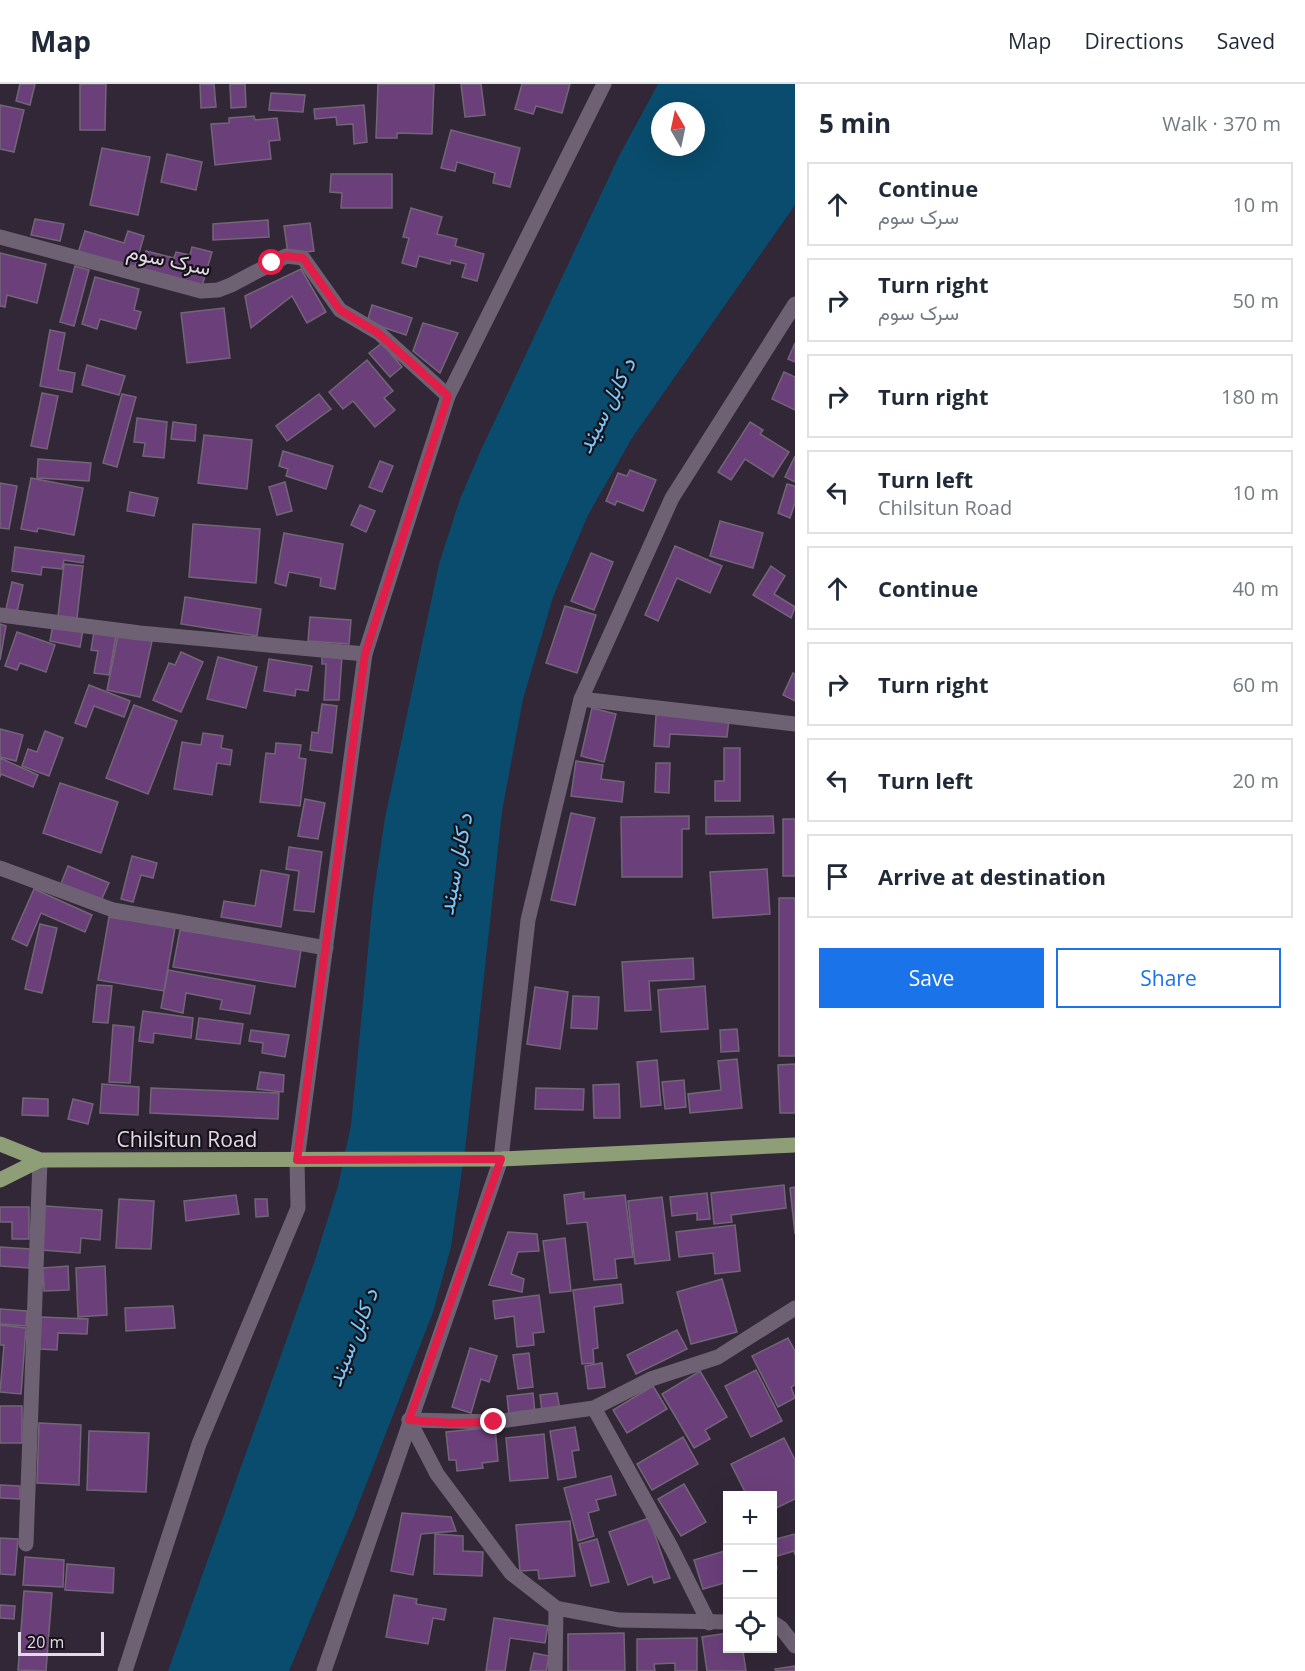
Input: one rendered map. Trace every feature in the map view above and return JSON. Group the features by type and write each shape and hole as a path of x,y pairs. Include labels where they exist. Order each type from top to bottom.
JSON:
{"main road":[{"name":"Chilsitun Road","path":"0,1144 40,1160 334,1161 501,1159 795,1145"},
{"name":"Chilsitun Road","path":"0,1180 40,1160"}],"street":[{"path":"124,1671 199,1444 298,1208 297,1160 365,654 448,396 604,84"},
{"name":"سرک سوم","path":"0,237 201,291 218,290 231,285 286,256 303,258 340,310 378,333 448,396"},
{"path":"324,1671 501,1159 528,920 581,699 672,498 795,304"},
{"path":"0,615 140,633 365,654"},
{"path":"581,699 795,724"},
{"path":"0,868 113,910 326,948"},
{"path":"27,1544 40,1160"},
{"path":"409,1420 451,1423 494,1422 594,1408 651,1379 718,1357 795,1308"},
{"path":"594,1408 672,1549 709,1623"},
{"path":"409,1420 437,1474 511,1573 556,1608 619,1620 723,1622"},
{"path":"555,1671 556,1608"},
{"path":"777,1625 795,1646"}],"water":[{"name":"د کابل سيند","path":"658,84 795,84 795,205 632,438 588,515 553,597 523,699 502,811 466,1142 451,1247 433,1312 353,1518 289,1671 168,1671 315,1260 338,1186 351,1125 373,898 385,818 439,564 460,499 618,158"}],"building":[{"path":"20,84 35,84 30,105 16,101"},
{"path":"80,84 106,84 105,130 80,130"},
{"path":"200,84 214,84 216,107 201,108"},
{"path":"230,84 245,84 246,107 231,108"},
{"path":"378,84 434,84 432,134 397,133 397,138 376,138"},
{"path":"461,84 481,84 485,115 465,117"},
{"path":"522,84 570,84 562,113 536,106 533,114 515,109"},
{"path":"271,93 305,95 303,112 269,110"},
{"path":"0,105 24,110 14,152 0,149"},
{"path":"364,105 367,142 354,144 353,124 337,125 336,117 315,119 314,109"},
{"path":"254,116 255,120 277,118 280,140 269,141 271,159 215,165 211,124 229,123 229,118"},
{"path":"451,130 520,148 510,187 493,183 495,173 457,162 455,171 441,168"},
{"path":"102,148 150,157 138,215 90,205"},
{"path":"167,154 202,162 196,190 161,182"},
{"path":"331,174 392,174 392,208 341,208 342,193 330,192"},
{"path":"411,208 442,217 437,234 457,239 455,246 484,254 477,281 462,277 466,264 451,260 450,264 419,256 416,267 402,263 409,238 403,237"},
{"path":"35,219 64,224 60,241 31,235"},
{"path":"268,220 269,237 213,240 213,224"},
{"path":"310,223 314,251 288,254 284,226"},
{"path":"85,231 124,243 128,231 144,236 134,270 78,253"},
{"path":"192,247 212,252 202,286 141,269 146,251 174,258 176,252 190,255"},
{"path":"0,253 46,264 37,303 7,295 5,307 0,306"},
{"path":"75,266 89,270 74,326 60,322"},
{"path":"301,269 326,312 307,323 292,296 251,328 245,296"},
{"path":"95,277 139,289 134,310 141,312 136,329 100,319 97,329 82,324"},
{"path":"372,305 412,318 406,335 367,322"},
{"path":"224,308 230,358 187,363 181,313"},
{"path":"423,323 458,333 440,373 413,351"},
{"path":"50,330 65,333 58,370 75,373 72,392 40,386"},
{"path":"382,343 402,367 390,377 369,353"},
{"path":"795,343 795,362 788,359"},
{"path":"367,360 393,391 384,398 395,410 375,427 353,401 343,409 329,392"},
{"path":"87,365 125,376 119,395 82,385"},
{"path":"784,372 795,377 795,410 772,399"},
{"path":"42,393 58,396 47,449 31,446"},
{"path":"122,394 136,397 117,467 103,463"},
{"path":"319,394 331,409 287,441 276,426"},
{"path":"137,418 167,422 164,458 143,456 145,443 134,442"},
{"path":"173,422 196,425 195,441 171,439"},
{"path":"750,422 763,430 760,434 789,452 773,477 745,459 731,480 718,472"},
{"path":"204,435 252,440 247,489 198,483"},
{"path":"283,451 333,466 326,489 286,476 288,469 279,466"},
{"path":"795,456 795,482 785,477"},
{"path":"38,459 91,463 89,481 37,478"},
{"path":"380,461 393,466 382,492 369,487"},
{"path":"630,470 656,480 643,511 617,501 615,505 606,501 618,473 627,476"},
{"path":"31,478 83,488 74,535 38,528 37,532 21,529"},
{"path":"285,482 292,511 277,515 269,487"},
{"path":"0,483 17,486 9,529 0,528"},
{"path":"787,484 795,486 795,503 790,518 778,513"},
{"path":"130,492 158,498 154,516 127,511"},
{"path":"360,505 375,511 366,532 351,525"},
{"path":"720,521 763,533 753,568 710,556"},
{"path":"193,524 260,529 256,583 189,577"},
{"path":"284,533 343,544 335,589 320,586 321,578 289,572 286,586 275,583"},
{"path":"675,546 722,566 710,593 677,578 658,621 645,615"},
{"path":"15,547 84,556 83,563 64,560 62,569 42,567 41,575 12,571"},
{"path":"591,553 613,562 594,610 571,601"},
{"path":"64,564 83,566 77,618 58,616"},
{"path":"771,566 785,576 774,594 795,607 791,618 753,595"},
{"path":"12,582 23,585 17,612 6,609"},
{"path":"185,597 261,609 257,636 181,624"},
{"path":"565,606 596,615 577,673 546,663"},
{"path":"310,617 351,620 349,644 308,641"},
{"path":"0,624 6,626 0,660"},
{"path":"53,624 83,630 80,647 50,641"},
{"path":"17,632 55,645 46,672 20,663 17,670 5,666"},
{"path":"94,632 116,636 109,675 94,673 98,651 91,650"},
{"path":"118,635 152,641 140,697 107,690"},
{"path":"181,652 203,662 181,712 153,700 169,663 175,665"},
{"path":"322,655 342,656 339,700 324,700 326,664 322,664"},
{"path":"218,657 257,667 246,708 207,699"},
{"path":"269,659 312,666 308,691 296,689 295,696 264,691"},
{"path":"793,673 795,674 795,701 783,695"},
{"path":"89,685 130,701 124,717 94,706 86,727 75,723"},
{"path":"322,704 337,706 332,753 310,750 312,732 318,733"},
{"path":"134,705 177,721 148,794 106,778"},
{"path":"592,708 616,714 604,762 581,756"},
{"path":"656,715 729,719 727,737 670,734 669,747 654,746"},
{"path":"0,729 23,735 16,761 0,757"},
{"path":"45,731 63,738 49,776 22,766 28,749 37,752"},
{"path":"203,733 223,736 221,748 232,750 230,765 217,763 212,795 174,789 182,742 201,745"},
{"path":"276,743 301,745 299,758 306,759 300,806 260,802 266,753 275,754"},
{"path":"724,748 740,748 740,801 715,801 715,781 724,781"},
{"path":"0,758 38,775 33,787 1,774 0,777"},
{"path":"576,761 603,765 601,779 624,782 622,802 571,796"},
{"path":"656,763 670,763 669,793 655,792"},
{"path":"60,783 118,802 101,853 43,833"},
{"path":"305,799 325,803 318,839 298,836"},
{"path":"571,813 595,818 575,905 551,900"},
{"path":"689,816 689,829 682,829 682,877 622,877 621,817"},
{"path":"773,816 774,833 706,834 706,817"},
{"path":"783,819 795,819 795,876 783,876"},
{"path":"289,847 322,852 314,912 294,910 299,871 286,869"},
{"path":"132,856 157,863 153,878 141,875 133,902 121,899"},
{"path":"68,866 109,883 100,903 60,886"},
{"path":"767,869 770,914 713,918 710,872"},
{"path":"261,870 289,875 281,927 221,917 224,901 255,906"},
{"path":"34,889 92,915 85,932 41,913 27,946 12,939"},
{"path":"779,898 795,898 795,1056 779,1056"},
{"path":"109,917 175,928 164,991 98,980"},
{"path":"40,924 57,928 42,993 25,989"},
{"path":"180,930 301,950 295,987 173,967"},
{"path":"693,958 694,979 649,981 651,1010 625,1011 622,962"},
{"path":"168,970 255,986 250,1014 220,1009 222,1000 186,993 183,1013 161,1008"},
{"path":"97,985 112,986 108,1023 93,1022"},
{"path":"705,986 708,1029 661,1032 658,990"},
{"path":"535,987 568,992 560,1049 527,1044"},
{"path":"573,996 599,997 597,1029 571,1028"},
{"path":"143,1011 193,1018 191,1038 154,1033 153,1043 139,1041"},
{"path":"199,1018 243,1024 240,1044 196,1039"},
{"path":"113,1025 134,1027 130,1083 109,1082"},
{"path":"737,1029 739,1051 721,1052 720,1030"},
{"path":"251,1030 289,1035 285,1057 262,1053 263,1043 249,1041"},
{"path":"737,1059 742,1108 690,1113 688,1094 721,1090 718,1061"},
{"path":"657,1060 661,1105 641,1107 637,1062"},
{"path":"795,1064 795,1113 780,1113 778,1065"},
{"path":"260,1072 284,1075 283,1092 257,1089"},
{"path":"684,1080 686,1107 665,1109 662,1082"},
{"path":"102,1084 139,1087 138,1115 100,1113"},
{"path":"619,1084 620,1118 594,1118 593,1085"},
{"path":"151,1088 279,1093 278,1119 150,1113"},
{"path":"536,1088 584,1089 583,1110 535,1109"},
{"path":"23,1098 48,1099 48,1116 22,1115"},
{"path":"73,1099 93,1104 88,1124 68,1119"},
{"path":"784,1185 786,1208 731,1215 732,1222 714,1224 711,1193"},
{"path":"795,1187 795,1234 790,1188"},
{"path":"584,1192 584,1199 625,1195 633,1257 615,1259 617,1278 594,1280 587,1222 567,1224 564,1195"},
{"path":"707,1193 710,1219 697,1220 697,1213 672,1216 670,1197"},
{"path":"236,1195 239,1214 186,1221 184,1201"},
{"path":"662,1197 670,1260 635,1264 628,1201"},
{"path":"119,1199 154,1201 151,1249 116,1248"},
{"path":"255,1199 267,1199 268,1216 256,1217"},
{"path":"45,1206 102,1210 100,1240 81,1238 80,1253 42,1250"},
{"path":"0,1207 29,1207 29,1239 12,1239 12,1222 0,1222"},
{"path":"735,1225 740,1271 715,1274 713,1253 679,1257 676,1232"},
{"path":"508,1232 537,1234 539,1251 518,1252 511,1274 524,1279 522,1292 489,1285"},
{"path":"565,1238 571,1291 550,1293 543,1241"},
{"path":"0,1247 31,1249 29,1268 0,1266"},
{"path":"68,1266 69,1290 44,1291 43,1268"},
{"path":"105,1266 107,1315 78,1317 76,1268"},
{"path":"722,1279 737,1332 691,1344 677,1292"},
{"path":"621,1284 623,1303 594,1307 598,1348 593,1349 594,1363 582,1364 573,1290"},
{"path":"539,1295 544,1332 533,1333 534,1345 517,1347 514,1316 495,1319 493,1301"},
{"path":"173,1306 175,1328 126,1331 125,1308"},
{"path":"0,1309 27,1311 26,1326 0,1324"},
{"path":"41,1317 88,1319 87,1334 58,1333 57,1350 40,1349"},
{"path":"0,1325 26,1328 21,1394 0,1392 4,1345 0,1345"},
{"path":"677,1330 687,1349 636,1374 627,1355"},
{"path":"788,1338 795,1351 795,1385 791,1387 795,1398 778,1407 752,1356"},
{"path":"470,1348 497,1356 489,1382 481,1379 471,1413 452,1407"},
{"path":"529,1353 533,1387 518,1389 513,1355"},
{"path":"602,1363 605,1387 588,1389 585,1366"},
{"path":"756,1370 782,1421 751,1437 725,1386"},
{"path":"700,1371 727,1417 705,1430 710,1439 694,1448 662,1394"},
{"path":"653,1386 667,1409 627,1433 613,1410"},
{"path":"533,1393 535,1413 509,1415 507,1396"},
{"path":"557,1393 560,1410 542,1412 540,1395"},
{"path":"0,1406 22,1406 22,1443 0,1443"},
{"path":"39,1423 81,1425 79,1485 37,1483"},
{"path":"495,1427 498,1461 482,1463 483,1468 457,1471 456,1460 449,1460 446,1432"},
{"path":"575,1427 579,1450 572,1451 576,1477 558,1480 550,1431"},
{"path":"89,1431 149,1433 146,1492 87,1490"},
{"path":"544,1434 548,1478 510,1481 506,1438"},
{"path":"683,1437 698,1464 652,1490 637,1464"},
{"path":"784,1438 795,1460 795,1499 777,1508 777,1491 744,1491 731,1464"},
{"path":"611,1476 616,1495 596,1500 599,1510 588,1513 594,1536 578,1541 564,1488"},
{"path":"684,1484 706,1522 681,1536 658,1499"},
{"path":"0,1485 20,1486 20,1499 0,1498"},
{"path":"402,1513 451,1517 456,1531 421,1534 413,1575 391,1571"},
{"path":"649,1518 670,1578 654,1583 652,1576 628,1585 609,1532"},
{"path":"570,1521 575,1576 539,1579 538,1570 520,1571 516,1525"},
{"path":"435,1534 463,1536 463,1551 483,1552 482,1576 434,1574"},
{"path":"795,1534 795,1555 794,1551 777,1556 777,1539"},
{"path":"0,1538 18,1539 15,1575 0,1574"},
{"path":"597,1539 609,1582 591,1586 579,1544"},
{"path":"723,1551 723,1583 703,1589 694,1560"},
{"path":"25,1557 64,1560 63,1587 23,1585"},
{"path":"67,1564 114,1568 113,1593 65,1590"},
{"path":"24,1591 52,1593 46,1671 18,1670"},
{"path":"394,1595 417,1599 416,1604 446,1609 444,1620 433,1618 428,1644 386,1637"},
{"path":"0,1605 15,1606 14,1619 0,1618"},
{"path":"494,1618 548,1626 545,1643 510,1638 505,1671 486,1671"},
{"path":"624,1633 625,1671 568,1671 568,1634"},
{"path":"723,1634 723,1653 743,1653 746,1671 707,1671 702,1637"},
{"path":"697,1638 697,1671 675,1671 675,1663 654,1664 655,1671 637,1671 637,1639"},
{"path":"534,1653 549,1656 546,1671 530,1671"},
{"path":"795,1666 795,1671 776,1671 775,1669"}],"route":[{"path":"272,263 286,256 303,258 340,310 378,333 448,396 365,654 297,1160 501,1159 409,1420 451,1423 494,1422"}]}
